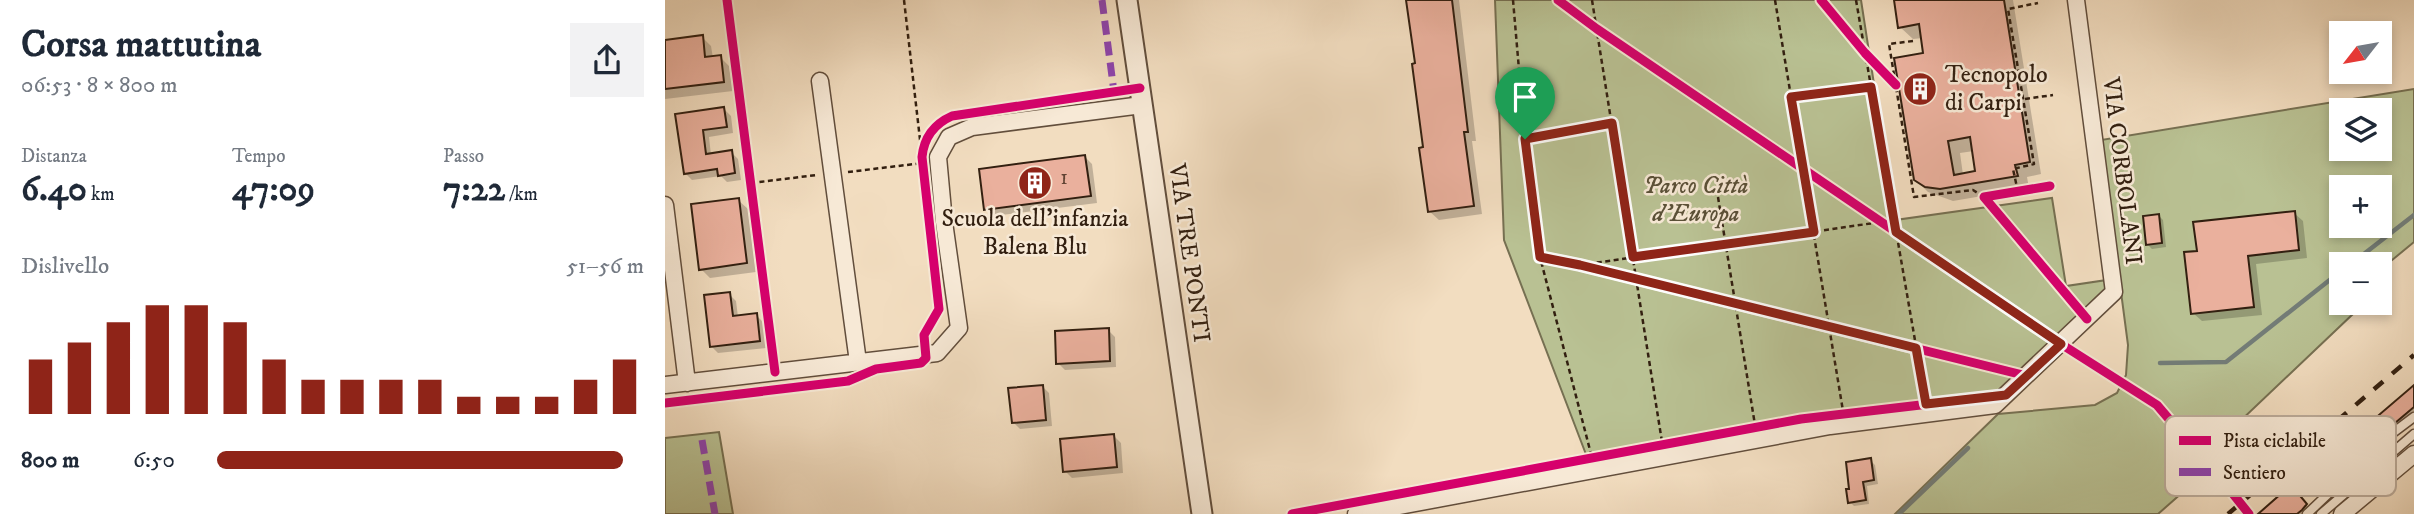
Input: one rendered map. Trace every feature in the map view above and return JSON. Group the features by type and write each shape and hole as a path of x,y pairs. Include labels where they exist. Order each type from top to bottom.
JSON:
{"street":[{"name":"VIA TRE PONTI","path":"1127,0 1202,514"},
{"name":"VIA CORBOLANI","path":"1356,514 1830,426 1995,405 2114,292 2076,0"},
{"path":"820,81 858,362"},
{"path":"665,385 937,353 960,328 944,222 938,157 949,137 972,127 1142,105"},
{"path":"665,205 687,383"},
{"path":"2396,469 2414,454"},
{"path":"2342,514 2364,496"}],"lane":[{"path":"2396,430 2414,417"},
{"path":"2396,449 2414,434"},
{"path":"2307,514 2326,496"},
{"path":"2321,514 2342,496"}],"path":[{"path":"904,0 924,176"},
{"path":"1513,0 1525,139 1540,257 1593,458"},
{"path":"1592,0 1663,445"},
{"path":"1775,0 1844,414"},
{"path":"1856,0 1926,404"},
{"path":"2018,192 2013,169 2034,164 2008,9 2038,3"},
{"path":"1587,22 1608,37"},
{"path":"1913,41 1889,44 1915,197 1973,190 1985,197 1992,206"},
{"path":"1856,42 1896,85"},
{"path":"1791,97 1871,87"},
{"path":"2024,99 2053,95"},
{"path":"1525,139 1612,123"},
{"path":"922,157 927,137"},
{"path":"1793,162 1815,177"},
{"path":"749,170 752,197"},
{"path":"739,185 751,183"},
{"path":"2007,194 2029,190"},
{"path":"1985,197 1996,195"},
{"path":"1718,197 1756,428"},
{"path":"1870,214 1907,239"},
{"path":"1580,265 1881,222"},
{"path":"1540,257 1553,260"},
{"path":"1567,262 1603,271"},
{"path":"1625,276 1649,282"},
{"path":"1723,300 1749,307"},
{"path":"1816,323 1842,330"},
{"path":"1904,345 1929,351"},
{"path":"1912,406 1939,403"},
{"path":"1833,416 1857,413"},
{"path":"1742,430 1767,426"},
{"path":"1651,447 1676,443"},
{"path":"1579,461 1604,456"}],"green space":[{"name":"Parco Città d'Europa","path":"1495,0 1861,0 1895,220 2052,198 2066,286 2107,280 2109,293 1996,398 1587,457 1504,240"},
{"path":"2414,89 2414,242 2392,260 2392,252 2329,252 2329,315 2352,315 2245,416 2165,416 2165,496 2178,496 2158,514 1895,514 1998,414 2095,405 2117,393 2126,375 2128,345 2101,140 2329,103 2329,161 2392,161 2392,98 2359,98"},
{"path":"719,432 733,514 665,514 665,438"}],"building":[{"path":"1406,0 1452,0 1474,206 1428,212 1419,148 1423,147 1412,64 1415,63"},
{"name":"Tecnopolo di Carpi","path":"1894,0 2004,0 2030,162 2015,165 2018,176 1940,189 1925,187 1914,180 1894,58 1923,53 1919,24 1898,28","holes":["1970,137 1975,171 1954,175 1948,141"]},
{"path":"703,35 705,57 721,55 724,82 665,89 665,40"},
{"path":"724,107 727,127 703,130 706,154 732,150 735,173 718,176 717,169 684,174 675,114"},
{"name":"Scuola dell’infanzia Balena Blu","path":"1085,155 1091,196 984,210 979,169"},
{"path":"739,198 747,263 699,270 691,204"},
{"path":"2295,211 2299,250 2248,256 2254,307 2191,314 2184,252 2197,251 2193,222"},
{"path":"2159,214 2162,243 2146,245 2143,216"},
{"path":"730,292 733,316 757,313 760,341 710,347 704,295"},
{"path":"1109,328 1110,361 1056,364 1055,331"},
{"path":"1043,385 1046,420 1012,423 1008,388"},
{"path":"2414,385 2414,407 2396,422 2396,416 2378,416"},
{"path":"1114,434 1117,467 1063,472 1060,439"},
{"path":"1871,458 1874,480 1863,482 1866,500 1848,503 1846,462"},
{"path":"2278,496 2300,496 2307,504 2297,514 2258,514"}],"waterway":[{"path":"2366,252 2414,215"},
{"path":"2160,363 2226,362 2329,280"},
{"path":"1899,514 1968,448"}],"railway":[{"path":"2343,416 2414,355"},
{"path":"2228,514 2249,496"}],"marked path":[{"path":"1102,0 1114,92"},
{"path":"702,440 715,514"}],"cycle path":[{"path":"727,0 775,372"},
{"path":"1558,0 2061,344 2157,405 2166,416"},
{"path":"1821,0 1896,85"},
{"path":"665,403 848,381 876,369 921,363 926,358 924,335 939,309 922,157 931,132 952,116 1140,88"},
{"path":"2050,186 1984,197 2087,319"},
{"path":"1540,257 2027,376"},
{"path":"1292,514 1801,419 2006,395"},
{"path":"2235,496 2249,514"}],"place":[{"name":"Tecnopolo di Carpi","path":"1920,89"},
{"name":"Scuola dell’infanzia Balena Blu","path":"1035,183"}],"route":[{"path":"1871,87 1896,232 2061,344 2006,395 1926,404 1916,348 1540,257 1525,139 1612,123 1633,257 1814,232 1791,97 1871,87"}]}
